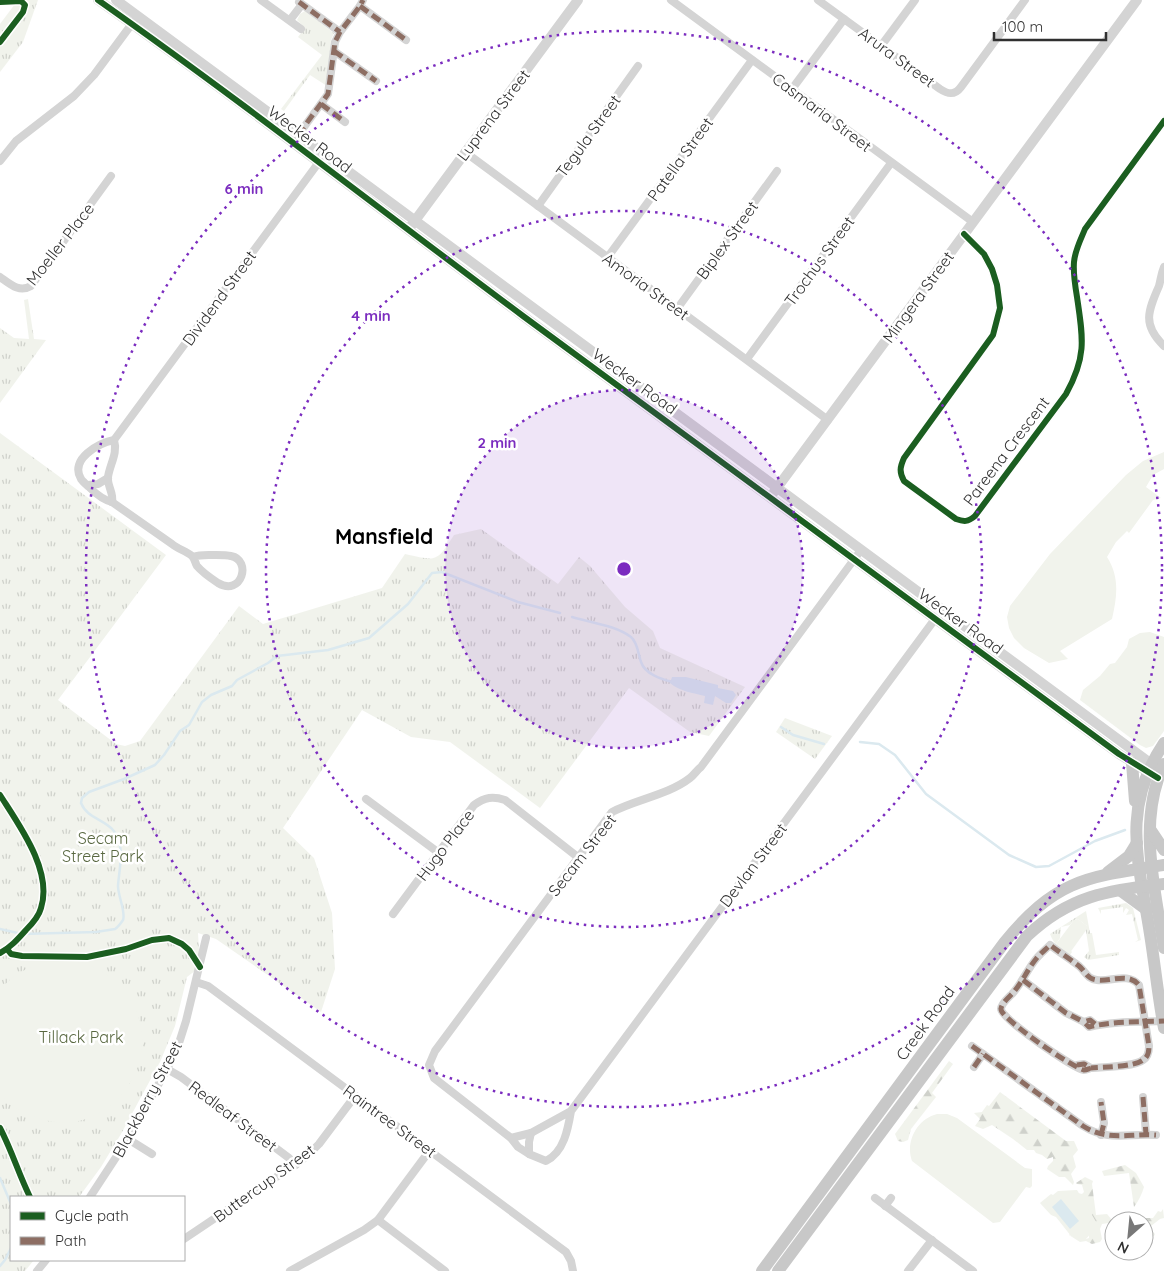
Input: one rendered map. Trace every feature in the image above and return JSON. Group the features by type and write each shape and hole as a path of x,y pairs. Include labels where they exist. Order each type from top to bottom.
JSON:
{"main road":[{"path":"1164,743 1157,769 1150,829 1164,1023"},
{"path":"1106,874 1129,856 1136,842 1137,808 1134,799 1132,763"},
{"path":"1137,808 1157,769"},
{"path":"1150,829 1164,850"},
{"path":"1136,842 1152,867"},
{"name":"Creek Road","path":"762,1271 1016,928 1032,910 1072,884 1106,874 1152,867"},
{"name":"Creek Road","path":"778,1271 1027,936 1050,916 1072,903 1093,896 1154,885"},
{"path":"1121,890 1156,905"},
{"path":"1156,905 1164,948"}],"street":[{"name":"Wecker Road","path":"98,0 135,20 322,159 408,230 1132,763 1157,769"},
{"name":"Wecker Road","path":"116,0 135,20"},
{"path":"261,0 301,29"},
{"name":"Luprena Street","path":"408,230 578,0"},
{"name":"Casmaria Street","path":"671,0 973,222"},
{"name":"Arura Street","path":"818,0 940,90 949,94 956,93 1025,0"},
{"path":"881,46 915,0"},
{"name":"Mingera Street","path":"770,498 1137,0"},
{"path":"295,139 328,94 335,42 361,3 406,40"},
{"path":"290,20 300,4 340,32"},
{"path":"792,89 844,19"},
{"path":"0,161 16,141 74,96 94,75 135,20"},
{"path":"334,51 376,81"},
{"name":"Patella Street","path":"607,258 752,60"},
{"name":"Tegula Street","path":"538,206 638,66"},
{"path":"321,104 345,122"},
{"name":"Pareena Crescent","path":"964,234 984,254 992,268 997,285 1000,308 993,336 904,458 900,473 904,481 956,519 964,522 969,521 975,516 1066,394 1076,375 1082,355 1083,335 1075,281 1074,261 1078,244 1085,229 1164,122"},
{"name":"Amoria Street","path":"465,152 607,258 748,359 828,420"},
{"name":"Wecker Road","path":"322,159 415,220 1157,769"},
{"name":"Dividend Street","path":"193,557 200,554 237,558 241,563 241,578 238,583 232,586 218,583 196,565 193,557 175,547 112,502 107,501 82,479 79,473 79,466 81,460 92,450 114,440 322,159"},
{"name":"Trochus Street","path":"748,359 891,163"},
{"name":"Biplex Street","path":"677,309 777,170"},
{"name":"Moeller Place","path":"0,278 15,288 25,289 31,286 111,176"},
{"path":"1164,267 1160,274 1162,281 1150,305 1148,316 1154,335 1164,346"},
{"path":"549,335 556,326"},
{"path":"609,379 616,370"},
{"path":"112,502 113,497 109,489 108,478 116,448 114,440"},
{"path":"88,485 98,484 108,478"},
{"path":"854,560 861,550"},
{"name":"Secam Street","path":"511,1138 434,1078 429,1065 435,1051 612,812 668,790 689,779 701,767 854,560"},
{"name":"Devlan Street","path":"511,1138 531,1133 571,1111 935,619"},
{"name":"Hugo Place","path":"393,914 474,805 491,797 505,800 579,858"},
{"path":"366,799 439,853"},
{"name":"Blackberry Street","path":"91,1196 128,1139 167,1069 182,1036 206,938"},
{"path":"1050,945 1081,968 1084,974 1091,979 1099,981 1124,978 1135,981 1140,988 1149,1052 1144,1059 1136,1063 1091,1068 1084,1064 1077,1066 1058,1056 1002,1014 1001,1007 1023,980 1035,960 1050,945"},
{"path":"1023,980 1066,1013 1084,1022 1089,1027 1095,1024 1145,1021 1164,1023"},
{"name":"Raintree Street","path":"196,982 208,986 566,1252 572,1261 573,1271"},
{"path":"972,1046 1083,1126 1101,1135 1111,1137 1156,1135"},
{"path":"974,1067 983,1054"},
{"name":"Redleaf Street","path":"167,1069 180,1076 296,1165"},
{"name":"Buttercup Street","path":"185,1238 296,1165 319,1144 355,1096"},
{"path":"1143,1096 1146,1134"},
{"path":"1101,1102 1104,1123 1101,1135"},
{"name":"Devlan Street","path":"528,1154 546,1161 554,1157 561,1147 569,1125 571,1111"},
{"path":"528,1154 531,1133"},
{"path":"511,1138 518,1147 528,1154"},
{"path":"128,1139 152,1154"},
{"path":"290,1271 364,1230 378,1220 430,1150"},
{"path":"875,1198 973,1271"},
{"path":"885,1206 891,1198"},
{"path":"378,1220 445,1271"},
{"path":"908,1271 932,1240"}],"green space":[{"path":"18,0 38,0 23,42 0,72 0,24"},
{"path":"305,11 334,33 331,40 327,86 310,75 284,111 281,109 322,55 298,37 305,28 297,20 300,14"},
{"path":"28,299 34,339 46,340 0,403 0,328 14,338 29,339 24,300"},
{"path":"0,433 166,555 58,700 116,744 125,746 140,741 239,606 263,624 382,588 405,554 435,558 443,551 454,535 481,529 558,584 579,557 590,566 625,607 653,631 660,648 745,687 709,736 690,732 629,688 540,808 450,742 411,737 362,710 283,828 314,858 332,913 335,969 321,1012 216,939 198,933 200,967 187,977 175,1026 160,1062 121,1134 101,1167 80,1196 10,1196 10,1261 33,1261 25,1271 0,1271"},
{"path":"1164,452 1164,469 1153,475 1146,487 1161,498 1153,500 1129,533 1127,531 1116,542 1107,557 1116,580 1112,619 1060,651 1068,659 1049,663 1024,648 1014,638 1009,628 1007,617 1010,606 1050,554 1126,475 1143,461"},
{"path":"1150,632 1164,637 1164,731 1153,746 1146,748 1080,700 1083,690 1100,676 1110,664 1115,663 1127,647 1129,639 1140,633"},
{"path":"785,718 832,736 815,759 776,732"},
{"path":"1126,903 1133,908 1141,940 1135,942 1138,940 1132,914 1126,915 1129,910 1126,908 1123,913 1123,907 1101,910 1101,914 1098,908"},
{"path":"1086,911 1096,955 1119,952 1119,955 1088,960 1084,957 1089,951 1087,926 1078,919 1074,920 1070,925 1061,927 1060,938 1056,944 1069,953 1071,951 1070,955 1055,944 1050,934"},
{"path":"1078,919 1087,926 1087,929 1069,954 1056,944 1074,920"},
{"name":"Tillack Park","path":"59,960 80,962 91,966 113,980 136,1010 142,1036 139,1061 129,1084 113,1104 91,1117 66,1123 27,1114 12,1106 0,1094 0,990 13,977 27,969"},
{"path":"949,1061 953,1064 932,1093 936,1097 911,1129 908,1140 898,1141 895,1134"},
{"path":"1000,1092 1066,1141 1074,1141 1078,1150 1073,1156 1076,1167 1071,1174 1074,1182 1073,1185 1065,1177 1059,1177 1047,1169 1053,1161 1053,1157 1047,1159 1034,1150 1027,1150 992,1125 983,1129 975,1126 980,1119 974,1113 982,1112"},
{"path":"937,1114 947,1114 957,1118 1025,1168 1032,1169 1032,1186 1030,1188 1026,1187 1000,1222 993,1223 912,1161 910,1146 914,1132 924,1121"},
{"path":"1125,1165 1136,1173 1144,1187 1134,1207 1129,1173 1104,1176 1102,1171"},
{"path":"1085,1177 1093,1181 1096,1215 1104,1214 1104,1224 1100,1229 1102,1239 1100,1242 1092,1244 1086,1241 1080,1242 1069,1235 1089,1238 1089,1231 1077,1190 1078,1193 1082,1194 1084,1192 1082,1185 1076,1183"},
{"path":"1077,1190 1098,1225 1086,1239 1080,1240 1071,1236 1056,1217 1051,1215 1040,1203 1058,1191"},
{"path":"1163,1209 1164,1218 1154,1224 1154,1217 1158,1211 1161,1212"}],"shaded area":[{"path":"672,677 686,677 718,685 718,688 733,691 736,695 731,703 726,703 715,696 713,705 704,703 705,696 674,686 670,683"},
{"path":"1061,1199 1079,1221 1070,1229 1052,1207"}],"waterway":[{"path":"0,929 22,934 96,932 115,929 124,917 118,886 121,849 113,830 87,812 81,803 82,798 89,792 155,765 180,731 189,725 202,702 211,695 232,686 237,680 277,656 328,650 369,638 408,604 432,573 442,572 518,602 560,613"},
{"path":"572,617 625,633 635,642 641,662 646,670 658,678 672,682"},
{"path":"781,727 793,735 824,744"},
{"path":"860,742 879,744 895,755 926,794 1009,855 1036,867 1049,866 1095,841 1125,830"},
{"path":"0,1178 10,1202"},
{"path":"0,1266 10,1250"}],"marked path":[{"path":"298,135 328,94 335,42 363,0"},
{"path":"299,2 340,32"},
{"path":"360,6 406,40"},
{"path":"334,51 376,81"},
{"path":"321,104 345,122"},
{"path":"1077,1065 1084,1064 1091,1068 1084,1070 1053,1052 1024,1032 1001,1009 1003,1003 1016,990 1036,959 1050,945 1079,966 1091,978 1097,980 1125,978 1135,981 1139,985 1149,1046 1147,1056 1133,1064 1091,1068"},
{"path":"1023,980 1066,1013 1084,1022"},
{"path":"1095,1024 1090,1020 1084,1022 1089,1027 1117,1023 1164,1021"},
{"path":"972,1046 1092,1131 1119,1136 1156,1135"},
{"path":"974,1067 983,1054"},
{"path":"1143,1097 1146,1134"},
{"path":"1101,1102 1104,1123 1101,1135"}],"cycle path":[{"path":"98,0 259,117 672,426 1119,754 1158,778"},
{"path":"0,2 21,1 25,5 23,12 0,42"},
{"path":"964,234 984,254 992,269 997,285 1000,308 993,335 904,458 901,470 904,481 956,519 964,521 975,516 1066,394 1073,381 1082,347 1074,270 1077,249 1085,229 1164,121"},
{"path":"0,795 32,849 42,879 43,894 40,911 35,920 14,943 0,953"},
{"path":"7,949 11,954 22,956 87,957 126,949 152,940 169,938 182,944 189,950 200,967"},
{"path":"0,1128 30,1196"}],"district":[{"name":"Mansfield","path":"384,537"}],"park label":[{"name":"Secam Street Park","path":"103,847"}]}
